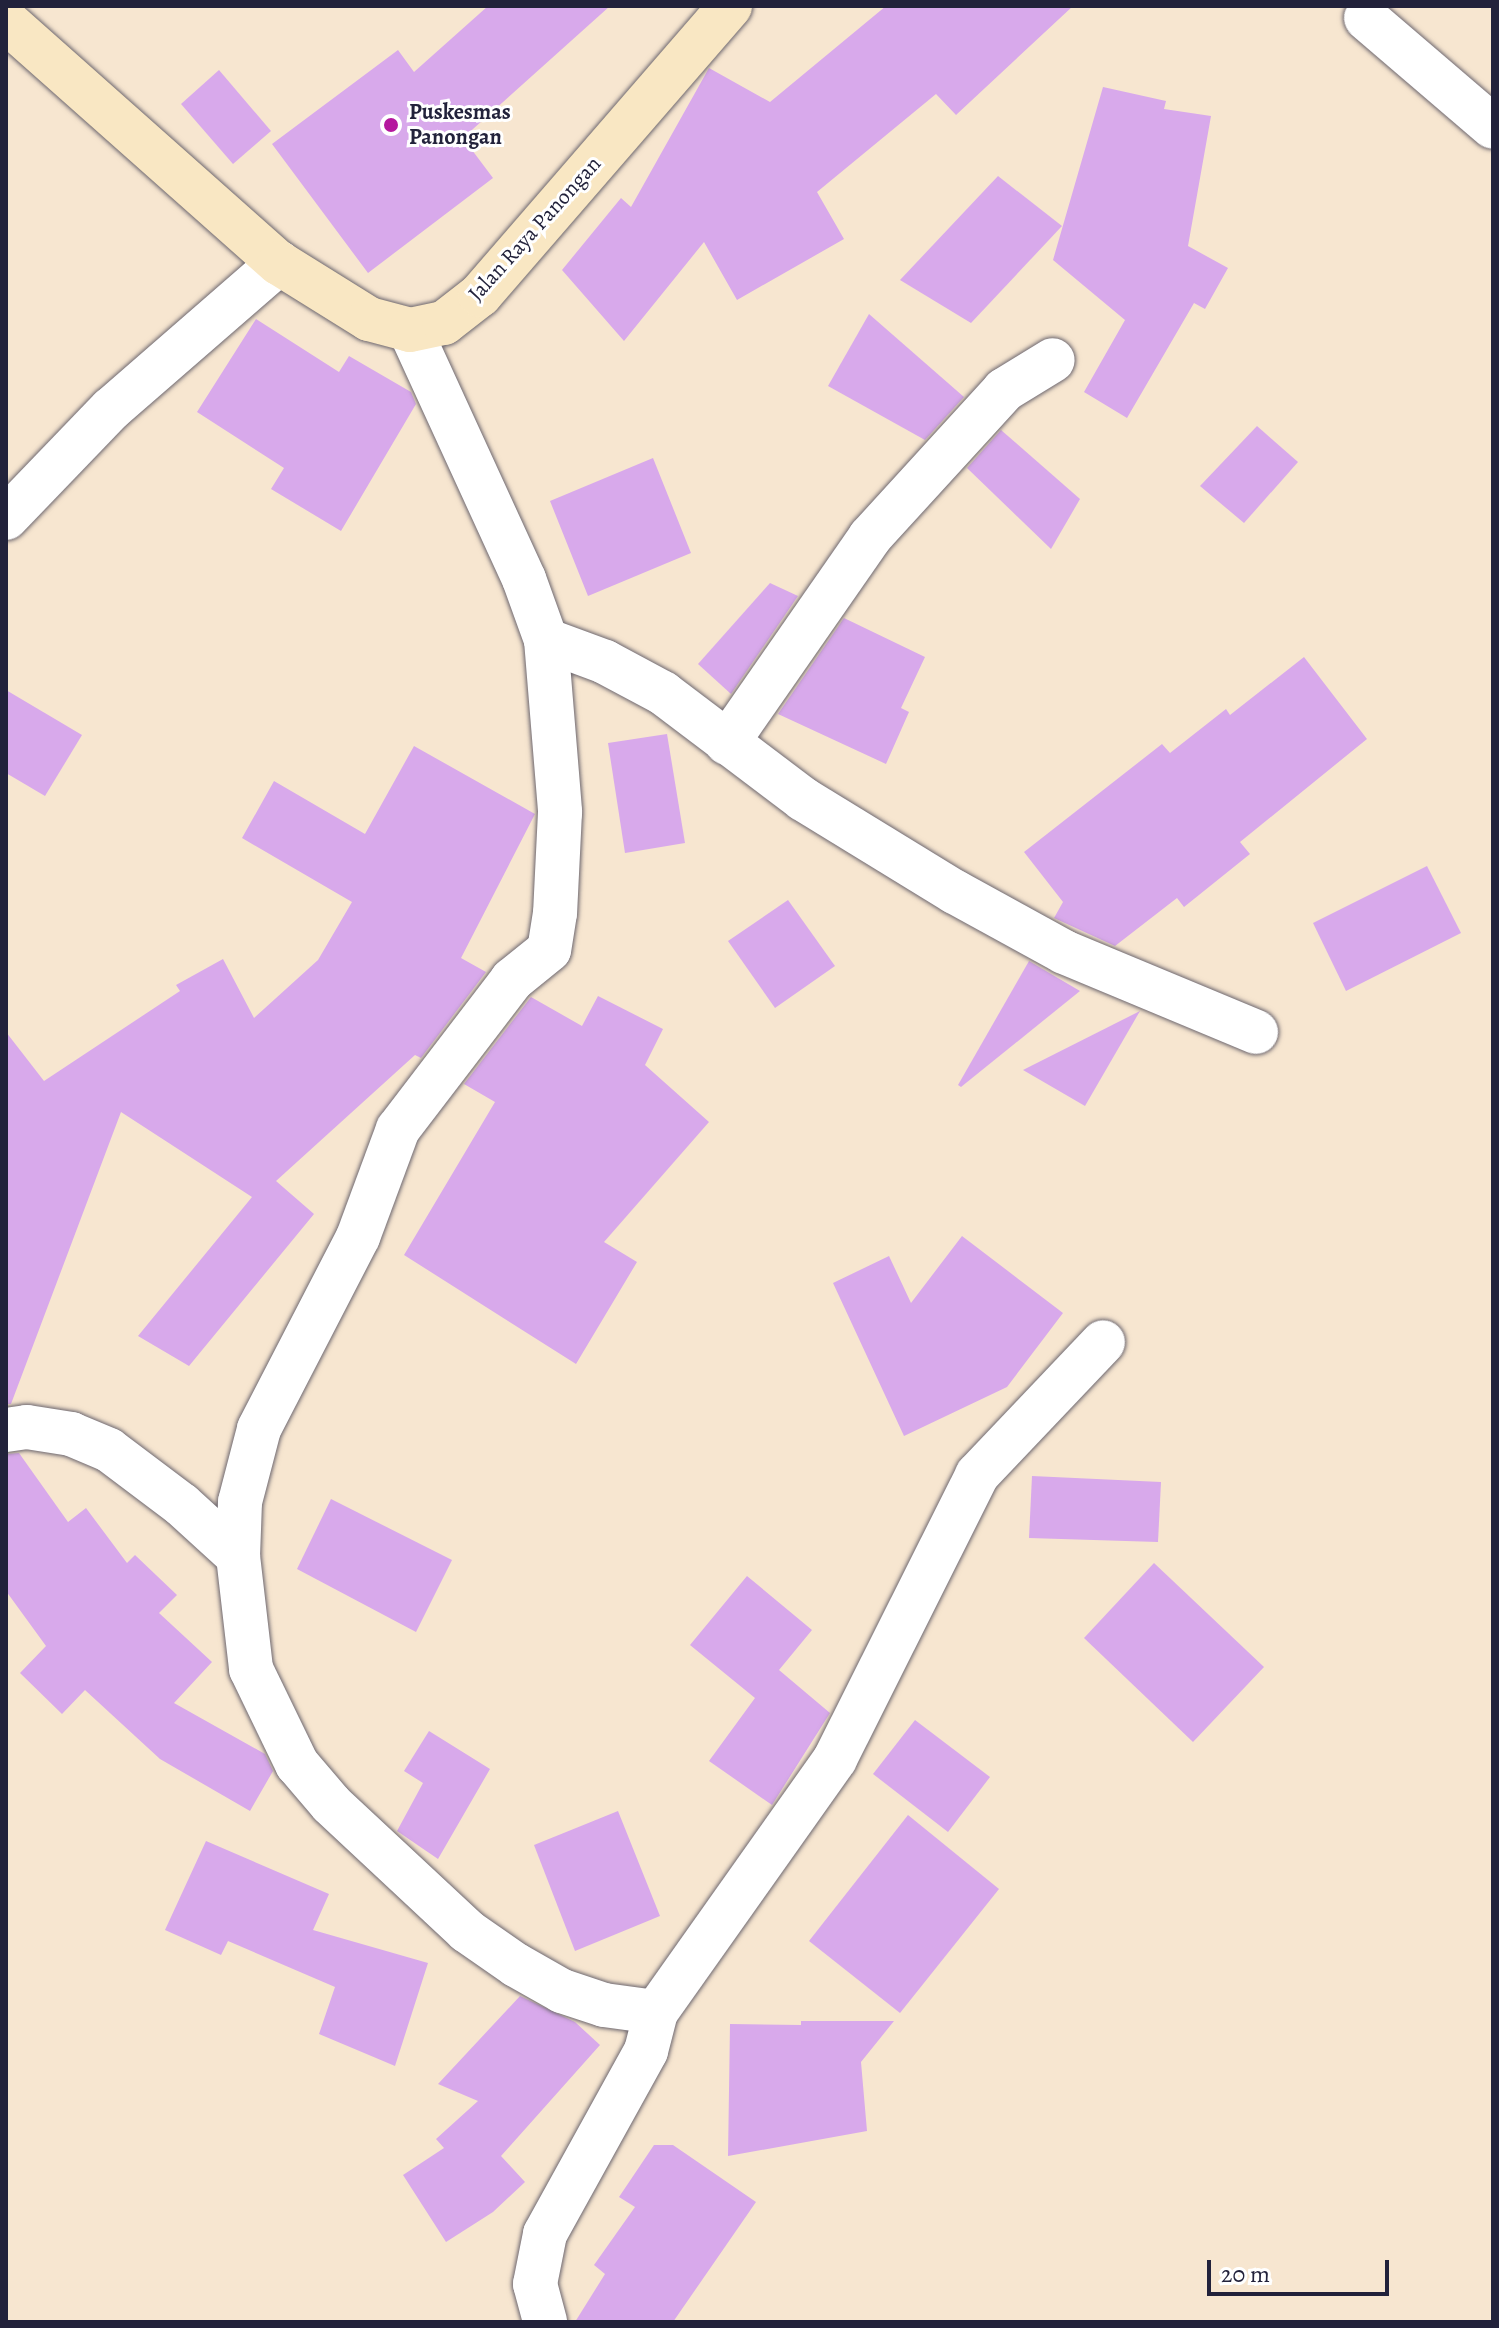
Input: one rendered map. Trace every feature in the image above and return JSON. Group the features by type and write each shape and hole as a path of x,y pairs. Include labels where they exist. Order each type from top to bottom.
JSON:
{"street":[{"name":"Jalan Raya Panongan","path":"410,330 444,323 480,295 730,6"},
{"path":"1366,18 1493,127"},
{"path":"6,21 279,263 369,319 410,330 524,579 546,640 561,857 549,950 512,980 398,1129 358,1237 259,1429 240,1502 238,1556 251,1669 297,1764 331,1804 467,1931 516,1965 590,2000 656,2012"},
{"path":"6,518 111,409 279,263"},
{"path":"727,743 870,537 1004,390 1053,360"},
{"path":"546,640 605,662 663,693 803,799 917,870 1064,952 1256,1032"},
{"path":"545,2322 535,2284 545,2234 646,2051 656,2012 835,1759 977,1475 1103,1342"},
{"path":"6,1430 27,1427 71,1434 109,1450 182,1505 238,1556"}],"building":[{"path":"488,6 610,6 463,138 493,178 368,273 272,144 398,50 414,72"},
{"path":"886,6 1073,6 956,115 936,94 817,192 844,239 737,300 704,242 624,341 562,270 621,198 631,207 709,68 770,102"},
{"path":"219,70 271,131 233,164 181,104"},
{"path":"1103,87 1166,101 1164,109 1211,116 1188,246 1228,268 1205,309 1194,303 1127,418 1084,392 1125,320 1053,260"},
{"path":"998,176 1062,226 971,323 900,280"},
{"path":"869,314 964,397 925,440 828,386"},
{"path":"256,319 339,372 349,356 411,392 416,404 341,531 271,489 284,468 197,412"},
{"path":"1257,426 1298,462 1244,523 1200,486"},
{"path":"1001,430 1080,499 1051,549 967,468"},
{"path":"653,458 691,553 588,596 550,501"},
{"path":"770,583 798,596 731,694 698,664"},
{"path":"844,618 925,657 901,708 909,712 886,764 778,714"},
{"path":"1304,657 1367,739 1240,842 1250,854 1184,907 1177,898 1115,946 1054,918 1063,902 1024,852 1162,744 1170,753 1226,709 1230,715"},
{"path":"6,690 82,735 45,796 6,773"},
{"path":"667,734 685,843 625,853 608,743"},
{"path":"414,746 535,814 461,958 486,972 421,1058 415,1055 276,1181 314,1214 189,1366 138,1336 252,1197 121,1112 11,1404 6,1404 6,1032 44,1081 180,991 176,985 223,959 254,1018 318,960 352,902 242,838 274,781 365,834"},
{"path":"1427,866 1461,933 1346,991 1313,923"},
{"path":"788,900 835,966 775,1008 728,941"},
{"path":"1029,961 1080,991 961,1087 958,1085"},
{"path":"598,996 663,1029 645,1065 709,1122 604,1242 637,1262 576,1364 404,1255 495,1102 464,1084 531,997 582,1026"},
{"path":"1140,1011 1085,1106 1023,1070"},
{"path":"962,1236 1063,1313 1007,1387 904,1436 833,1283 889,1256 911,1303"},
{"path":"19,1453 68,1522 86,1508 127,1563 135,1555 177,1595 159,1613 212,1662 174,1703 265,1754 273,1771 250,1811 160,1759 85,1690 62,1714 20,1673 46,1646 6,1591 6,1454"},
{"path":"1032,1476 1161,1482 1158,1542 1029,1538"},
{"path":"331,1499 452,1560 416,1632 297,1569"},
{"path":"1154,1563 1264,1667 1193,1742 1084,1638"},
{"path":"747,1576 812,1630 779,1670 830,1713 772,1805 709,1761 755,1698 690,1645"},
{"path":"915,1720 990,1777 948,1832 873,1774"},
{"path":"429,1731 490,1769 438,1859 397,1831 423,1783 404,1771"},
{"path":"618,1811 660,1916 575,1951 534,1845"},
{"path":"908,1815 999,1889 900,2013 809,1941"},
{"path":"206,1841 329,1894 313,1930 428,1963 395,2066 319,2034 335,1987 228,1941 221,1955 165,1930"},
{"path":"520,1996 575,2022 600,2045 501,2156 525,2182 493,2212 446,2242 403,2175 444,2148 436,2139 478,2101 438,2084"},
{"path":"801,2021 894,2021 861,2062 867,2131 728,2156 730,2024 801,2025"},
{"path":"654,2145 673,2145 756,2202 673,2322 575,2322 605,2274 594,2265 635,2207 619,2197"}],"place":[{"name":"Puskesmas Panongan","path":"391,125"}]}
